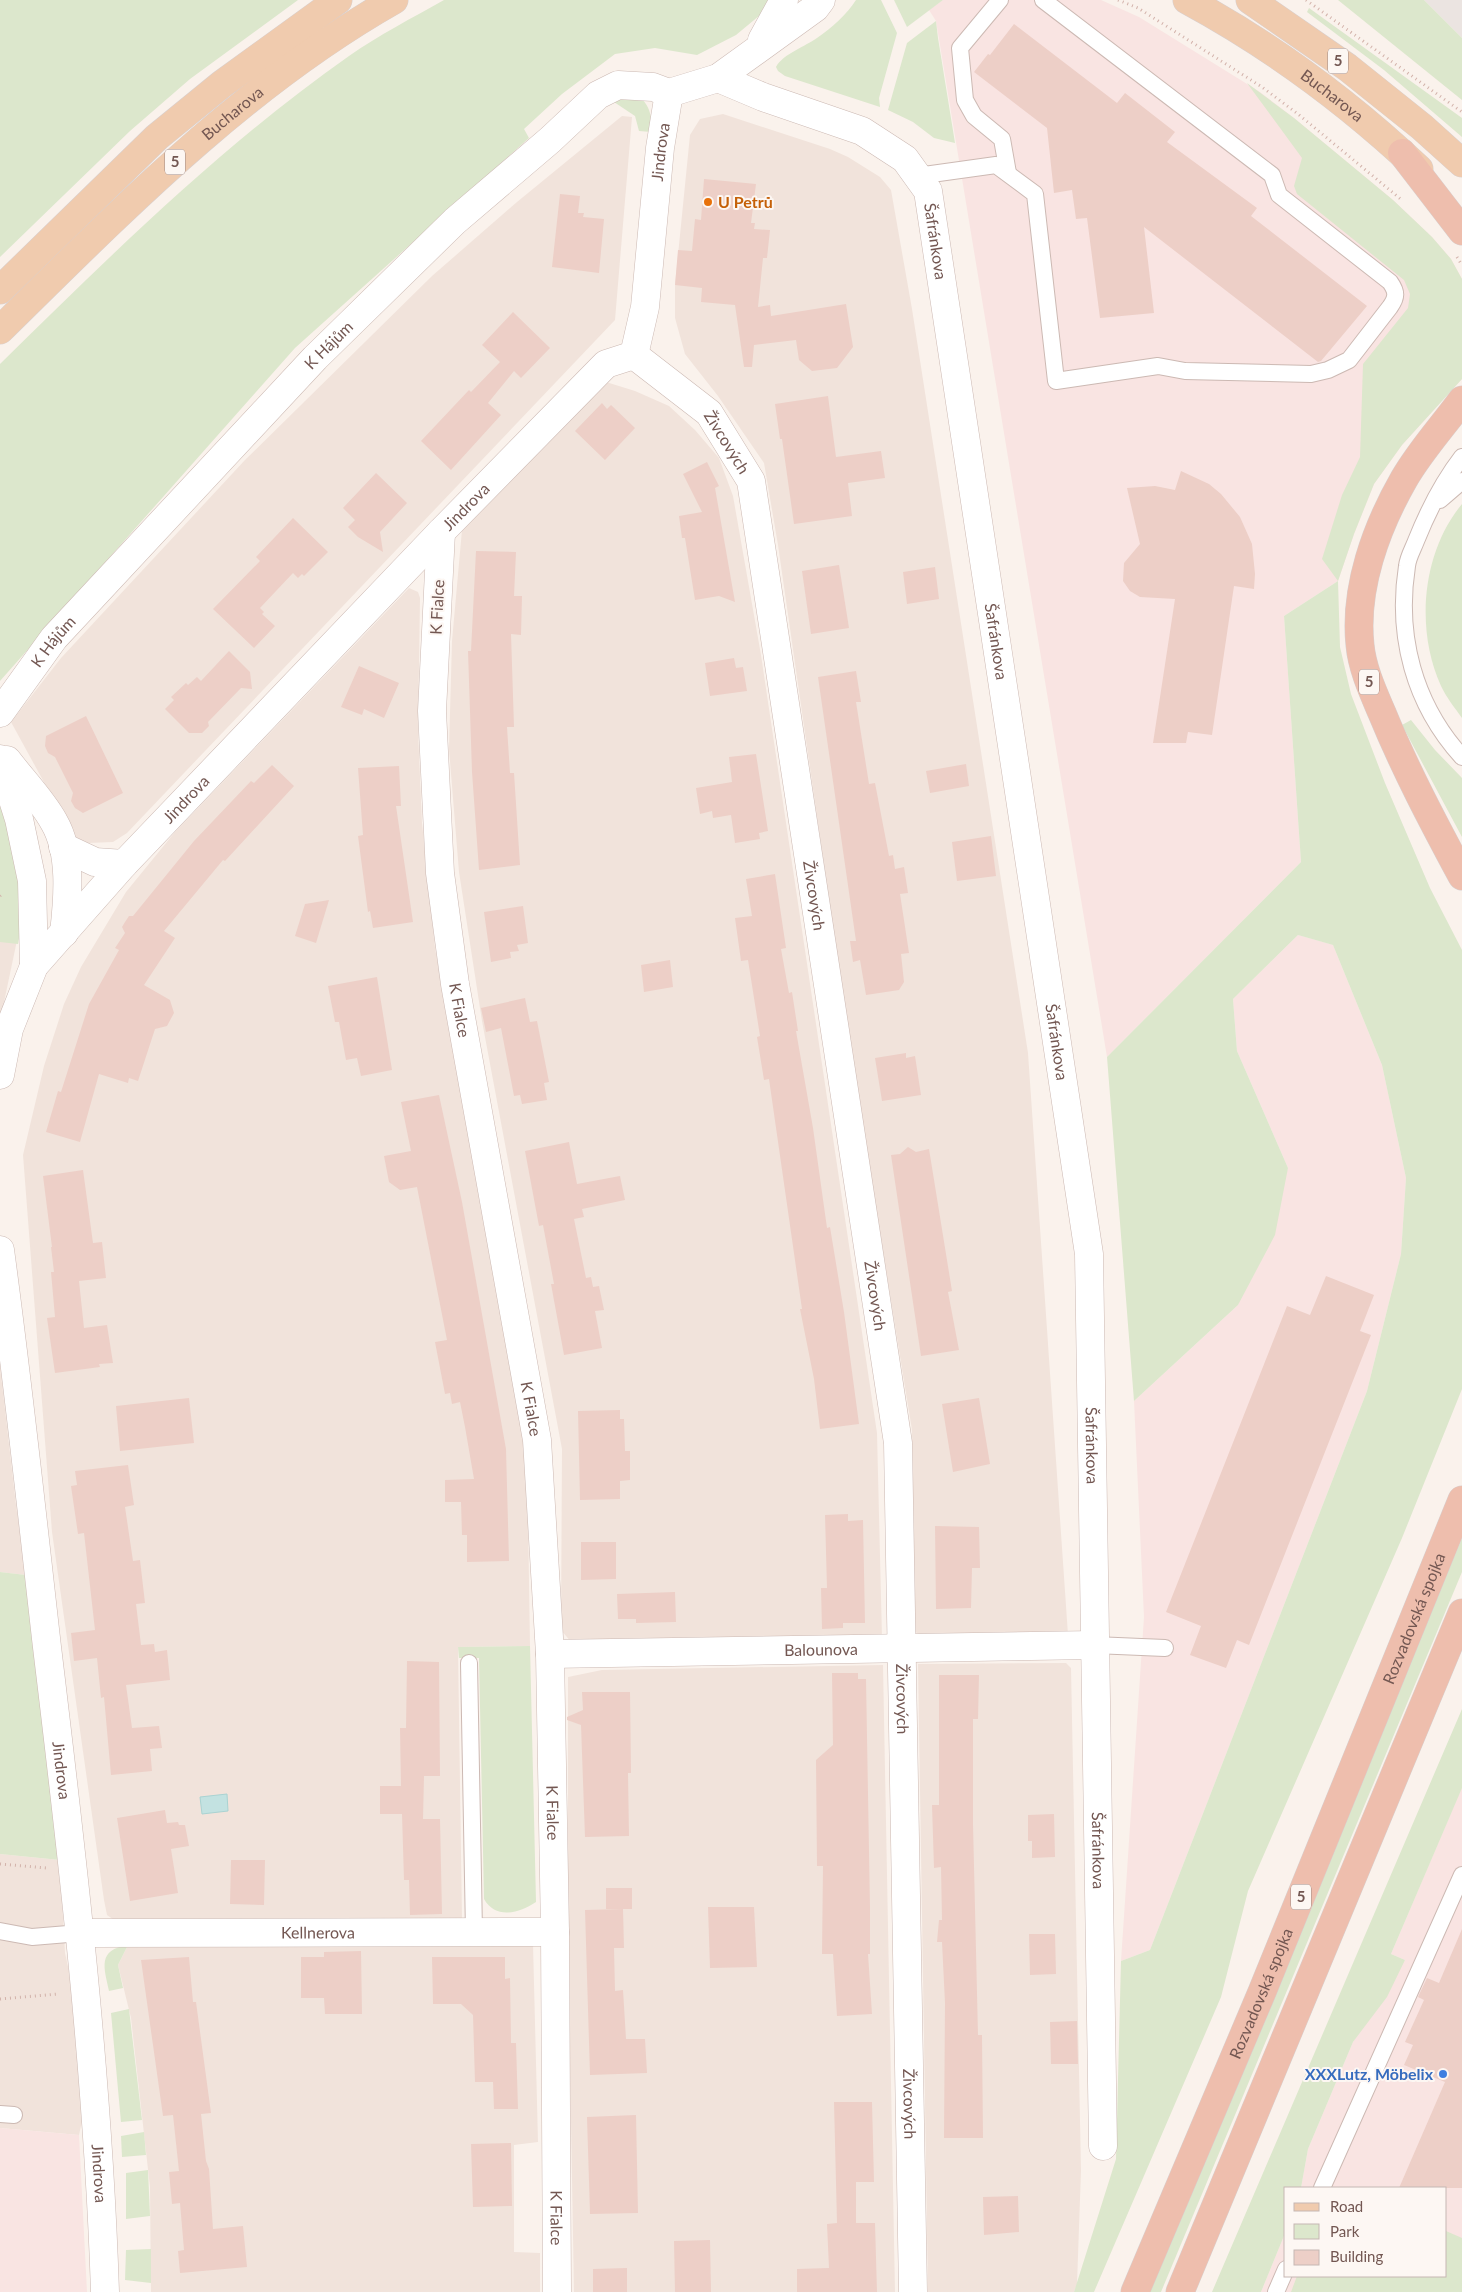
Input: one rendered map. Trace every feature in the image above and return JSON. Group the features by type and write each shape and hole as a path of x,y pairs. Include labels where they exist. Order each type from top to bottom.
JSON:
{"highway":[{"name":"5","path":"1402,153 1459,243"},
{"name":"5","path":"1462,400 1404,478 1385,514 1369,558 1359,604 1360,646 1370,685 1400,757 1462,876"},
{"path":"1404,478 1462,416"},
{"name":"Rozvadovská spojka","path":"1135,2292 1270,1974 1462,1500"},
{"path":"1180,2292 1462,1613"}],"main road":[{"name":"Bucharova","path":"0,290 157,137 274,44 338,0"},
{"name":"Bucharova","path":"0,330 140,194 228,117 336,36 394,0"},
{"name":"Bucharova","path":"1187,0 1276,53 1312,79 1402,153 1462,210"},
{"name":"Bucharova","path":"1250,0 1347,67 1422,127 1462,162"}],"street":[{"path":"756,50 784,0"},
{"path":"669,93 718,78 815,8 821,0"},
{"name":"Šafránkova","path":"718,78 763,97 862,131 905,159 928,191 1089,1254 1103,2146"},
{"name":"K Hájům","path":"0,712 61,631 315,358 455,221 550,140 598,95 618,85 653,87 669,93"},
{"name":"Jindrova","path":"0,1075 10,1029 34,966 124,864 441,532 606,364 634,355 645,307 660,148 669,93"},
{"name":"Živcových","path":"634,355 709,414 751,481 898,1442 912,2292"},
{"name":"K Fialce","path":"441,532 432,711 440,873 455,984 537,1440 550,1654 556,1932 557,2292"},
{"path":"0,750 55,823 63,847 69,890 64,933"},
{"name":"Jindrova","path":"0,759 19,819 32,881 34,966"},
{"path":"63,847 95,862 124,864"},
{"name":"Jindrova","path":"0,1250 8,1376 80,1934 101,2181 105,2292"},
{"name":"Balounova","path":"550,1654 1094,1646"},
{"name":"Kellnerova","path":"80,1934 556,1932"}],"lane":[{"path":"1000,0 960,48 965,100 974,116 1002,139 1008,174"},
{"path":"917,176 996,165 1035,194 1056,381 1158,366 1185,371 1311,374 1349,360 1396,300 1396,292 1390,282 1279,195 1272,176 1043,0"},
{"path":"1462,457 1428,510 1407,564 1404,606 1405,644 1420,691 1438,728 1462,756"},
{"path":"1428,510 1462,481"},
{"path":"1094,1646 1165,1648"},
{"path":"468,1663 474,1932"},
{"path":"1322,2187 1462,1875"},
{"path":"0,1930 32,1937 80,1934"},
{"path":"1276,2292 1284,2274"}],"path":[{"path":"1118,0 1138,8 1262,87 1298,114 1410,207"},
{"path":"1306,0 1462,112"},
{"path":"1459,243 1462,265"},
{"path":"0,1864 48,1868"},
{"path":"0,1999 64,1993"}],"shaded area":[{"path":"943,0 1101,0 1139,17 1260,92 1294,118 1393,200 1432,237 1451,259 1462,279 1462,379 1402,445 1374,484 1338,581 1284,616 1301,862 1107,1057 936,21 929,10"},
{"path":"1424,0 1462,0 1462,38"},
{"path":"723,114 830,149 848,157 880,177 891,190 912,309 1028,1053 1068,1635 926,1637 915,1632 912,1430 852,1060 778,545 764,463 718,396 685,354 675,318 675,285 690,135 700,119"},
{"path":"622,116 632,117 615,320 127,833 113,842 88,843 74,837 11,722 61,658 245,460 432,276 517,202"},
{"path":"606,382 635,391 669,406 695,430 719,458 733,496 761,655 877,1433 882,1638 572,1643 561,1630 562,1449 482,1021 459,872 449,749 452,641 462,530"},
{"path":"409,588 418,592 420,598 418,731 422,823 435,948 527,1453 530,1646 458,1647 462,1920 114,1920 107,1915 104,1900 52,1532 23,1155 44,1066 64,1004 81,967 126,892 175,832"},
{"path":"0,788 27,893 0,1021"},
{"path":"1298,935 1333,945 1382,1065 1406,1178 1401,1254 1367,1391 1150,1950 1121,1961 1144,1617 1134,1401 1238,1305 1288,1168 1237,1051 1233,999"},
{"path":"0,1366 16,1505 26,1575 0,1572"},
{"path":"1066,1663 1071,1668 1081,2171 1077,2284 1074,2292 928,2292 918,1664"},
{"path":"883,1665 895,2292 574,2292 568,1951 568,1677 602,1670"},
{"path":"1462,1787 1462,2292 1261,2292 1284,2236 1284,2277 1447,2277 1447,2187 1301,2187 1308,2149 1353,2042 1405,1960 1391,1954"},
{"path":"0,1854 60,1860 65,1953 78,2012 88,2093 79,2135 0,2128"},
{"path":"533,1944 538,2142 514,2145 514,2252 540,2253 540,2292 151,2292 150,2187 131,2018 118,1965 128,1945"},
{"path":"0,2128 79,2135 87,2292 0,2292"}],"green space":[{"path":"0,0 298,0 190,79 130,131 0,257"},
{"path":"444,0 771,0 766,10 736,35 697,55 655,48 615,54 562,94 524,129 529,138 295,348 0,681 0,364 125,242 256,127 360,48"},
{"path":"856,0 881,0 897,33 879,98 880,107 785,76 776,67 789,54 828,30 844,16"},
{"path":"894,0 943,0 907,27"},
{"path":"1338,0 1424,0 1462,38 1462,100"},
{"path":"1309,8 1462,118 1462,137 1384,70 1307,12"},
{"path":"936,21 955,143 934,138 913,122 888,110 907,43"},
{"path":"1247,83 1294,118 1393,200 1432,237 1451,259 1462,279 1462,379 1402,445 1374,484 1338,581 1322,559 1342,495 1360,457 1363,364 1408,308 1410,294 1404,280 1297,194 1294,186 1302,158"},
{"path":"616,97 641,98 650,114 651,132 639,131 635,116 611,100"},
{"path":"1462,504 1462,718 1443,690 1433,664 1426,616 1431,568 1438,545 1449,523"},
{"path":"1338,581 1340,647 1351,694 1385,783 1430,888 1462,950 1462,1389 1402,1538 1248,1891 1221,1997 1094,2292 1074,2292 1116,2159 1121,1961 1150,1950 1367,1391 1401,1254 1406,1178 1382,1065 1333,945 1298,935 1233,999 1237,1051 1288,1168 1275,1235 1238,1305 1134,1401 1107,1057 1301,862 1284,616"},
{"path":"1411,720 1435,750 1462,778 1462,837 1402,725"},
{"path":"0,793 27,893 18,944 0,942"},
{"path":"1462,1538 1462,1572 1161,2292 1147,2292"},
{"path":"0,1572 26,1575 60,1860 0,1854"},
{"path":"530,1646 536,1902 508,1913 495,1910 484,1899 479,1658 459,1658 458,1647"},
{"path":"1462,1709 1462,1788 1391,1954 1405,1960 1387,1997 1353,2042 1308,2149 1301,2187 1284,2187 1284,2236 1261,2292 1212,2292"},
{"path":"128,1945 118,1965 123,1988 109,1991 105,1974 107,1955 118,1947"},
{"path":"129,2009 142,2120 121,2122 111,2013"},
{"path":"144,2132 146,2155 122,2157 121,2136"},
{"path":"148,2170 150,2216 126,2219 126,2173"},
{"path":"1447,2231 1462,2238 1462,2292 1291,2292 1297,2277 1447,2277"},
{"path":"151,2249 151,2283 125,2280 126,2250"}],"water":[{"path":"227,1794 228,1811 202,1814 200,1797"}],"building":[{"path":"1014,24 1117,103 1125,93 1175,132 1167,142 1257,208 1251,216 1367,306 1321,361 1318,362 1144,227 1154,313 1100,318 1087,218 1076,219 1072,190 1054,193 1047,128 974,72"},
{"path":"704,179 756,184 751,223 755,223 754,229 770,230 767,258 763,258 758,307 770,305 771,316 846,304 853,347 837,368 812,371 799,360 796,340 754,345 752,367 744,367 735,305 701,302 702,288 675,285 678,250 692,251 695,219 701,220"},
{"path":"560,194 580,196 578,213 584,213 583,217 604,219 599,273 552,267"},
{"path":"513,312 550,348 521,378 514,371 488,403 501,415 451,470 421,441 469,390 471,392 500,362 482,345"},
{"path":"828,396 836,457 881,451 885,478 848,483 852,516 794,524 775,404"},
{"path":"602,403 607,409 611,405 635,428 605,460 575,431"},
{"path":"707,462 719,486 715,488 735,602 719,596 695,600 685,538 682,538 679,516 702,512 683,474"},
{"path":"1181,471 1209,484 1221,494 1240,517 1252,544 1255,574 1254,589 1234,586 1212,735 1188,732 1186,743 1153,743 1175,599 1140,597 1130,591 1123,581 1124,563 1140,544 1127,488 1155,486 1175,490"},
{"path":"376,473 407,503 380,532 383,552 358,537 348,527 355,520 343,508"},
{"path":"293,518 328,552 304,576 302,574 298,578 293,573 260,608 264,612 262,614 275,626 254,648 213,609 260,561 256,557"},
{"path":"476,551 516,552 514,596 522,596 521,635 511,634 514,727 507,727 510,773 514,773 520,865 479,870 472,772 468,651 471,651"},
{"path":"839,565 849,628 811,634 802,571"},
{"path":"935,567 939,599 907,604 903,572"},
{"path":"229,651 250,672 252,689 241,688 208,722 209,726 202,733 189,733 165,709 174,700 171,697 186,683 188,685 197,677 201,681"},
{"path":"734,658 736,668 743,667 747,691 710,696 705,663"},
{"path":"359,666 399,683 384,718 364,709 362,715 341,707"},
{"path":"856,671 861,702 856,702 869,784 875,783 889,856 893,855 895,869 904,867 908,893 900,894 909,953 901,954 904,982 899,990 866,995 860,960 853,962 850,941 856,941 818,677"},
{"path":"86,716 123,793 83,813 75,808 71,801 73,793 55,757 48,753 45,746 46,736"},
{"path":"756,754 768,831 759,833 760,839 735,843 731,815 713,818 712,811 700,814 696,788 732,782 729,757"},
{"path":"966,764 969,786 930,793 926,771"},
{"path":"272,765 294,786 225,861 223,860 164,931 175,938 144,985 170,1000 174,1013 167,1026 155,1029 138,1081 129,1078 128,1083 99,1074 80,1142 46,1132 58,1091 61,1092 89,1004 119,950 115,948 125,933 122,927 125,922 129,916 133,916 194,841 251,781 254,783"},
{"path":"399,766 401,806 396,806 413,922 373,928 370,911 368,912 358,836 363,835 358,768"},
{"path":"991,836 996,876 957,881 952,842"},
{"path":"775,874 786,948 781,949 789,993 792,992 798,1031 796,1031 813,1128 827,1228 830,1227 844,1312 859,1424 820,1429 814,1379 800,1309 802,1309 769,1079 764,1080 757,1037 760,1036 748,960 741,961 735,918 752,916 746,879"},
{"path":"329,900 316,943 295,936 305,904"},
{"path":"523,906 528,943 517,945 519,951 510,952 511,958 491,962 484,912"},
{"path":"670,960 673,987 644,992 641,965"},
{"path":"377,977 392,1070 361,1076 357,1058 346,1060 339,1022 335,1022 328,986"},
{"path":"525,998 530,1022 537,1021 549,1082 544,1083 547,1100 522,1104 520,1095 514,1096 501,1028 486,1032 481,1008"},
{"path":"906,1053 906,1058 915,1056 921,1095 882,1101 875,1058"},
{"path":"439,1095 462,1202 506,1449 509,1561 467,1562 467,1535 462,1535 461,1502 445,1502 445,1480 474,1479 465,1427 460,1402 452,1404 450,1393 445,1394 435,1342 447,1340 417,1187 400,1190 389,1182 384,1156 411,1151 401,1102"},
{"path":"569,1142 577,1184 620,1176 625,1200 582,1209 584,1217 574,1219 586,1278 591,1277 593,1287 599,1286 604,1310 595,1311 602,1348 564,1355 551,1284 554,1284 543,1225 539,1226 525,1151"},
{"path":"908,1147 916,1152 929,1149 952,1291 948,1292 959,1350 921,1356 891,1155 900,1154"},
{"path":"83,1170 93,1243 102,1242 106,1278 79,1281 84,1328 107,1325 113,1363 99,1364 100,1367 55,1373 47,1318 55,1317 51,1272 54,1272 43,1176"},
{"path":"1326,1276 1374,1295 1360,1331 1371,1335 1249,1645 1237,1640 1226,1668 1190,1655 1201,1626 1166,1612 1287,1306 1310,1315"},
{"path":"189,1398 194,1443 120,1451 116,1406"},
{"path":"979,1398 990,1464 953,1472 942,1404"},
{"path":"620,1410 620,1419 624,1419 625,1451 630,1451 630,1480 620,1481 620,1499 580,1500 578,1411"},
{"path":"128,1465 134,1505 125,1507 133,1561 140,1560 145,1603 136,1604 141,1645 154,1644 155,1652 167,1650 170,1680 126,1685 132,1728 159,1726 162,1748 150,1749 152,1771 111,1775 104,1697 101,1698 97,1658 74,1661 71,1633 95,1630 84,1533 78,1534 71,1486 77,1485 75,1471"},
{"path":"848,1514 848,1521 863,1520 865,1623 843,1623 843,1628 822,1629 821,1588 827,1588 825,1515"},
{"path":"935,1526 979,1527 980,1568 972,1568 971,1608 936,1609"},
{"path":"581,1542 616,1542 616,1579 581,1580"},
{"path":"675,1592 676,1622 636,1623 636,1619 618,1619 617,1594"},
{"path":"407,1661 439,1662 440,1776 424,1776 423,1819 440,1819 442,1914 410,1915 409,1880 404,1880 402,1814 380,1814 380,1786 401,1786 400,1728 406,1728"},
{"path":"832,1673 858,1673 858,1679 866,1679 870,1908 870,1954 868,1954 872,2014 837,2016 833,1954 822,1954 823,1866 817,1866 816,1760 833,1745"},
{"path":"939,1675 979,1675 978,1719 973,1719 973,1824 978,2035 982,2035 983,2138 944,2138 945,2003 942,1942 937,1942 939,1920 942,1920 941,1867 934,1868 932,1805 939,1805"},
{"path":"582,1692 630,1692 631,1773 628,1773 629,1836 585,1837 581,1725 567,1720 567,1717 583,1710"},
{"path":"165,1810 167,1823 178,1822 179,1825 185,1825 189,1846 171,1849 178,1893 130,1901 117,1818"},
{"path":"1054,1814 1055,1857 1032,1858 1032,1841 1028,1841 1028,1815"},
{"path":"231,1860 265,1860 264,1905 230,1904"},
{"path":"606,1888 632,1888 632,1909 606,1909"},
{"path":"708,1907 754,1907 757,1967 710,1968"},
{"path":"623,1909 624,1948 614,1948 615,1991 623,1990 626,2039 645,2039 647,2073 590,2075 585,1910"},
{"name":"XXXLutz, Möbelix","path":"1462,1929 1462,2188 1399,2187 1445,2082 1404,2065 1413,2045 1405,2042 1424,2000 1418,1997 1427,1978 1439,1983"},
{"path":"1029,1934 1055,1934 1056,1974 1030,1975"},
{"path":"361,1951 362,2014 325,2014 324,1998 301,1998 301,1957 324,1957 324,1952"},
{"path":"189,1957 193,2002 196,2002 211,2113 201,2114 206,2161 209,2169 213,2229 243,2226 247,2267 180,2273 178,2251 184,2250 180,2203 172,2204 169,2172 179,2171 173,2115 163,2116 141,1960"},
{"path":"432,1957 505,1957 505,1979 510,1978 511,2043 516,2043 518,2109 494,2109 493,2082 475,2082 473,2015 461,2004 433,2004"},
{"path":"1077,2021 1078,2064 1051,2064 1050,2022"},
{"path":"834,2102 872,2102 874,2182 856,2182 856,2223 875,2223 877,2292 797,2292 797,2269 829,2268 827,2224 837,2223"},
{"path":"636,2115 638,2213 590,2214 587,2117"},
{"path":"511,2143 512,2206 473,2207 471,2144"},
{"path":"1018,2196 1019,2232 984,2235 983,2197"},
{"path":"710,2240 711,2292 675,2292 674,2241"},
{"path":"627,2268 627,2292 593,2292 593,2269"}],"place":[{"name":"U Petrů","path":"708,202"},
{"name":"XXXLutz, Möbelix","path":"1443,2074"}]}
